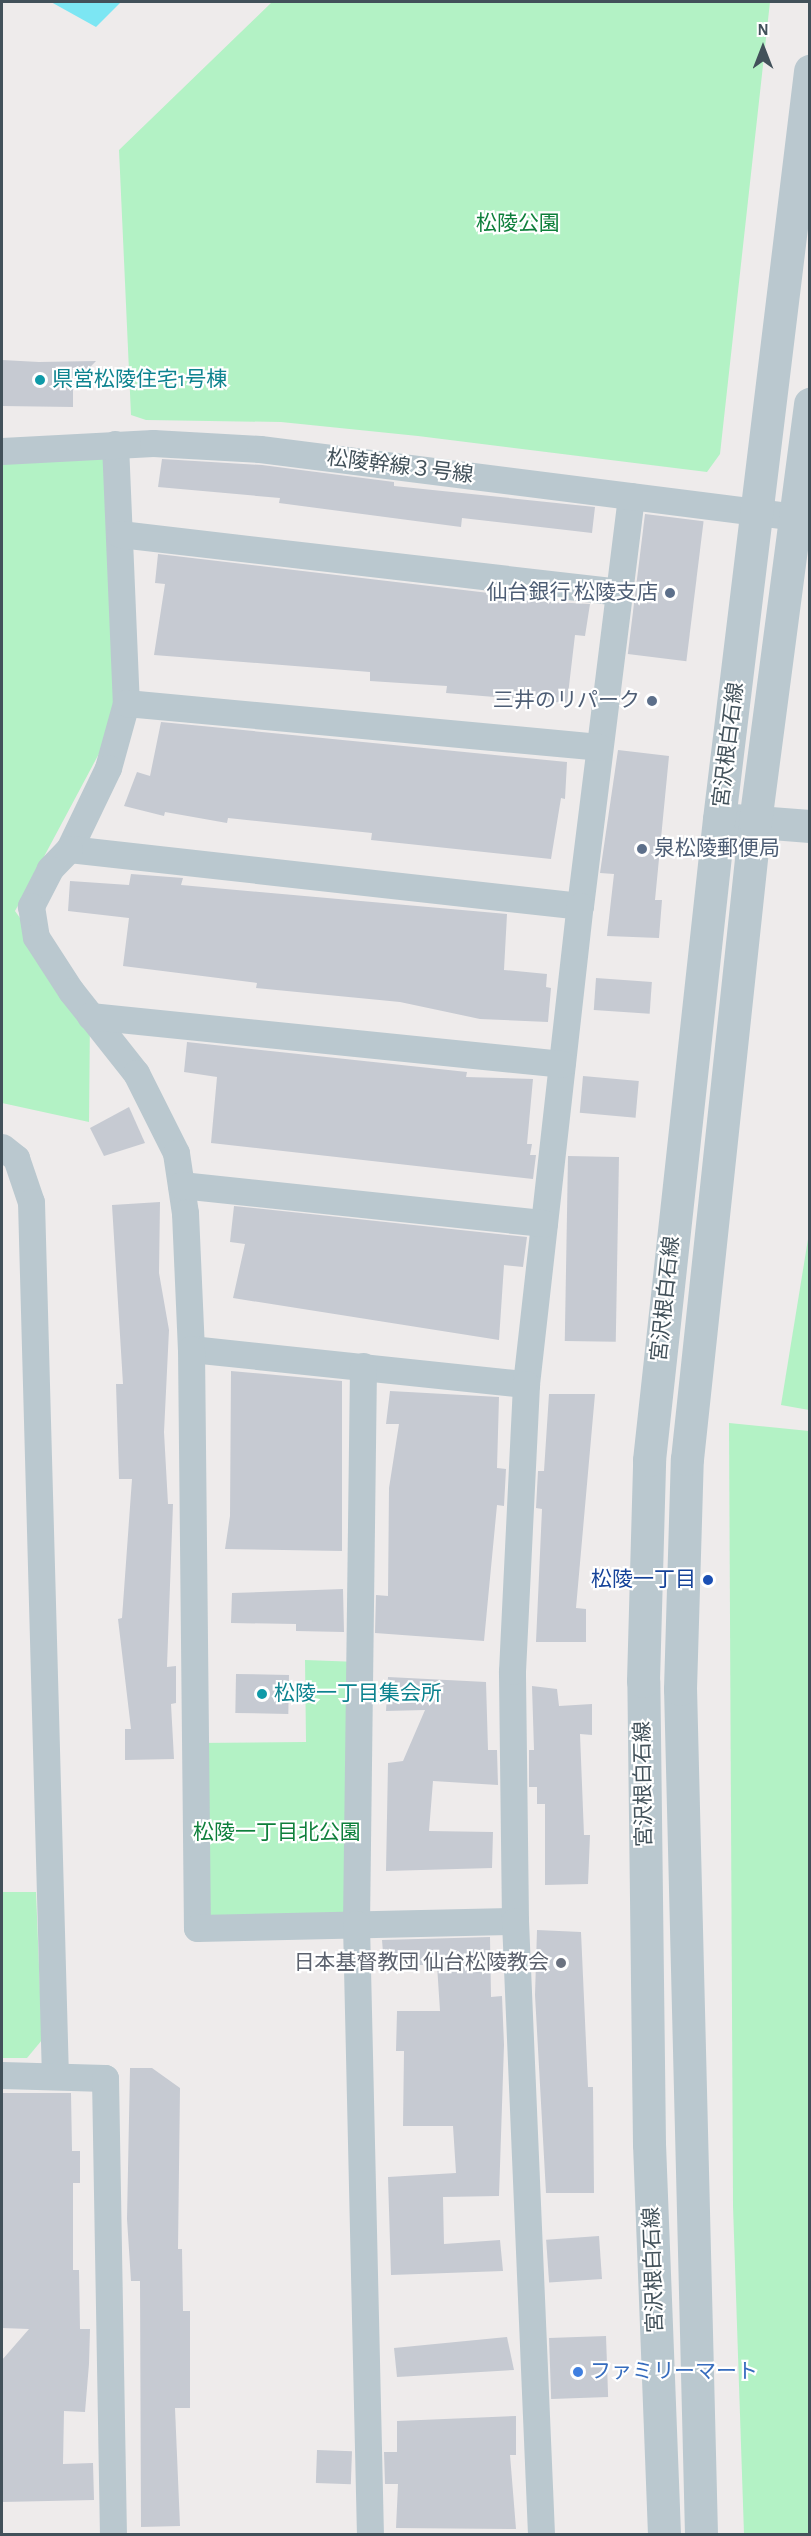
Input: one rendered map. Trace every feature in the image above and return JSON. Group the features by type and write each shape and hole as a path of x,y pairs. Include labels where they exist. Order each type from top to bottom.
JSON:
{"street":[{"name":"宮沢根白石線","path":"664,2535 649,2144 643,1681 649,1472 719,819 810,71"},
{"path":"701,2535 680,1678 694,1369 755,822 810,404"},
{"name":"松陵幹線３号線","path":"2,451 115,444 260,449 796,517"},
{"path":"115,444 126,703 108,768 69,849 50,869 31,906 36,937 90,1016 136,1073 176,1153 181,1185 191,1349 197,1928 515,1921"},
{"path":"541,2535 515,1921 512,1671 526,1384 598,747 631,496"},
{"path":"120,534 620,592"},
{"path":"126,703 598,747"},
{"path":"719,819 810,826"},
{"path":"69,849 580,906"},
{"path":"90,1016 562,1064"},
{"path":"2,1147 16,1158 31,1202 55,2076"},
{"path":"181,1185 544,1223"},
{"path":"191,1349 526,1384"},
{"path":"363,1366 356,1924 370,2535"},
{"path":"2,2075 105,2078 113,2535"}],"green space":[{"name":"松陵公園","path":"272,2 770,2 720,454 707,472 418,436 281,422 146,420 131,415 119,150"},
{"path":"115,444 126,703 15,911 90,1016 89,1122 2,1103 2,445"},
{"path":"809,1233 809,1410 781,1405"},
{"path":"729,1423 809,1431 809,2534 744,2534 733,2206"},
{"name":"松陵一丁目北公園","path":"305,1660 359,1662 356,1924 197,1928 195,1743 306,1742"},
{"path":"2,1892 36,1892 42,2040 27,2058 2,2058"}],"water":[{"path":"51,2 121,2 96,27"}],"building":[{"name":"県営松陵住宅1号棟","path":"2,360 96,361 73,385 73,407 2,406"},
{"path":"162,459 262,465 394,482 394,486 595,507 592,533 462,518 461,527 279,503 280,498 158,487"},
{"path":"645,514 704,521 686,661 628,654"},
{"path":"158,554 515,596 515,600 590,604 585,636 575,635 567,703 446,693 447,686 370,681 370,672 154,655 165,584 155,583"},
{"path":"161,722 567,762 565,799 561,798 551,859 371,840 372,833 228,818 227,823 165,812 164,816 124,806 137,772 150,776"},
{"path":"618,750 669,756 655,900 662,900 659,938 607,936 614,874 600,873"},
{"path":"131,874 183,878 181,885 507,914 504,970 547,974 546,987 551,988 548,1022 480,1019 400,1002 256,988 257,983 123,966 129,918 68,911 70,881 129,885"},
{"path":"596,978 652,982 650,1014 594,1010"},
{"path":"187,1042 467,1072 466,1077 533,1079 527,1144 532,1144 530,1155 536,1155 533,1179 211,1143 217,1077 184,1072"},
{"path":"583,1076 639,1081 636,1118 580,1113"},
{"path":"129,1107 145,1143 104,1156 90,1128"},
{"path":"568,1156 619,1157 616,1342 565,1341"},
{"path":"160,1202 159,1273 169,1330 164,1432 168,1504 173,1504 167,1667 176,1666 176,1703 171,1704 174,1759 125,1760 125,1729 131,1729 118,1619 122,1618 132,1479 119,1479 116,1384 123,1384 112,1205"},
{"path":"234,1206 527,1237 523,1267 504,1265 499,1340 233,1298 245,1244 230,1242"},
{"path":"231,1371 342,1381 342,1551 225,1549 230,1516"},
{"path":"390,1391 499,1397 497,1468 506,1469 504,1506 497,1505 484,1641 375,1633 376,1595 388,1596 389,1488 399,1424 386,1424"},
{"path":"549,1394 595,1394 576,1608 586,1609 586,1642 536,1642 542,1509 536,1508 538,1471 544,1471"},
{"path":"343,1589 344,1632 296,1631 296,1624 231,1623 232,1593"},
{"name":"松陵一丁目集会所","path":"236,1674 289,1675 288,1714 235,1713"},
{"path":"388,1677 486,1682 488,1750 497,1750 498,1785 433,1781 429,1831 493,1832 492,1868 386,1871 388,1763 403,1761 425,1710 386,1711"},
{"path":"532,1686 557,1689 559,1706 592,1704 592,1735 580,1734 584,1835 590,1835 588,1884 545,1885 545,1804 537,1804 537,1787 529,1787 529,1750 534,1750"},
{"path":"537,1930 581,1932 588,2087 593,2087 594,2193 546,2193 535,1995"},
{"path":"490,1937 491,1997 502,1996 504,2045 499,2196 443,2197 444,2244 500,2240 503,2271 391,2275 388,2177 456,2173 453,2126 403,2126 404,2051 396,2051 397,2011 440,2011 437,1965 384,1965 382,1940"},
{"path":"130,2068 152,2068 180,2088 178,2249 182,2249 183,2311 190,2311 190,2408 175,2408 180,2526 141,2527 140,2281 131,2281 127,2219"},
{"path":"2,2093 71,2093 72,2151 80,2151 80,2183 73,2183 73,2270 79,2270 80,2329 90,2329 85,2412 64,2411 63,2464 93,2463 94,2500 2,2502 2,2360 29,2329 2,2328"},
{"path":"599,2236 602,2279 549,2283 546,2240"},
{"path":"606,2336 608,2397 551,2399 549,2338"},
{"path":"507,2337 514,2370 397,2377 394,2348"},
{"path":"516,2416 516,2455 510,2455 516,2529 396,2528 398,2484 385,2484 384,2452 397,2452 397,2421"},
{"path":"317,2450 352,2451 351,2484 316,2483"}],"place":[{"name":"県営松陵住宅1号棟","path":"40,380"},
{"name":"仙台銀行 松陵支店","path":"670,593"},
{"name":"三井のリパーク","path":"652,701"},
{"name":"泉松陵郵便局","path":"642,849"},
{"name":"松陵一丁目","path":"708,1580"},
{"name":"松陵一丁目集会所","path":"262,1694"},
{"name":"日本基督教団 仙台松陵教会","path":"561,1963"},
{"name":"ファミリーマート","path":"578,2372"}]}
